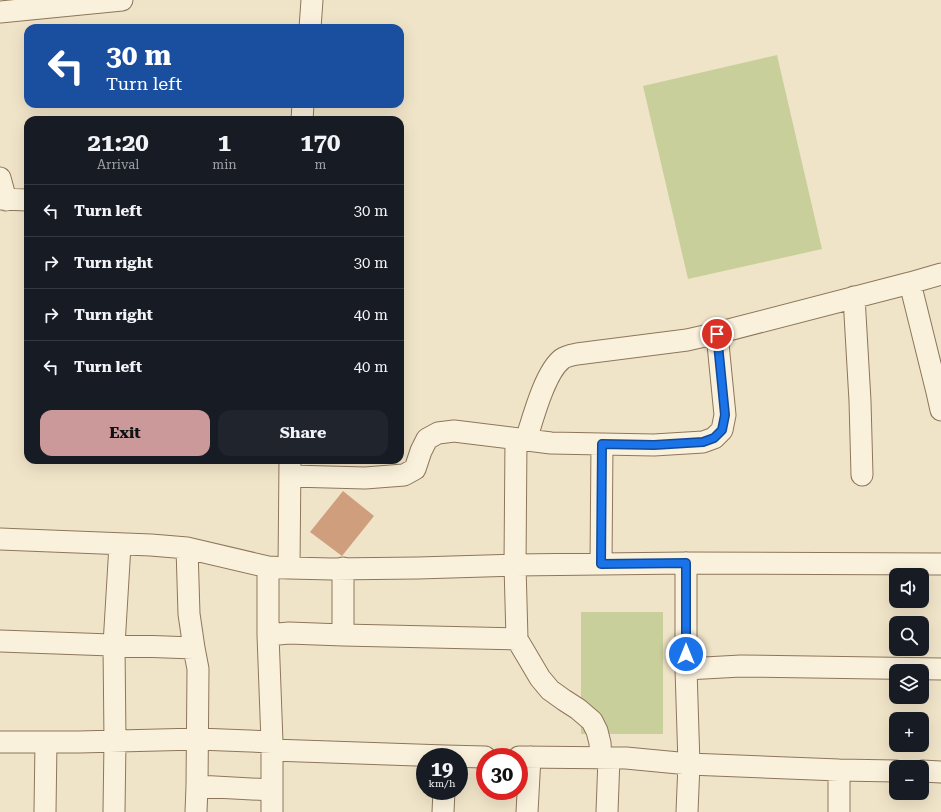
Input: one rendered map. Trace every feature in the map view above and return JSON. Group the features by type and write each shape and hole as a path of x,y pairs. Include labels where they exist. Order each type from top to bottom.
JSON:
{"street":[{"path":"0,12 122,0"},
{"path":"310,24 312,0"},
{"path":"0,178 3,199 24,200"},
{"path":"607,812 605,758 597,731 592,721 578,709 550,690 540,678 517,639 515,565 521,439 555,366 564,357 687,340 717,334 941,274"},
{"path":"910,283 941,410"},
{"path":"854,297 860,401 862,475"},
{"path":"289,568 291,468 365,478 404,475 415,469 427,439 438,433 454,431 551,443 654,445 703,442 714,438 722,430 725,415 717,334"},
{"path":"601,564 602,444"},
{"path":"0,539 186,548 268,567 289,568 418,568 686,563 941,564"},
{"path":"114,812 114,645 120,545"},
{"path":"186,548 190,614 198,669 196,812"},
{"path":"686,563 686,669 689,764 687,812"},
{"path":"268,567 272,812"},
{"path":"343,568 343,635"},
{"path":"268,635 289,633 517,639"},
{"path":"0,641 194,648"},
{"path":"686,669 741,666 941,669"},
{"path":"0,742 198,739 272,746 416,755"},
{"path":"45,812 46,742"},
{"path":"528,757 626,758 689,764 889,771"},
{"path":"839,770 839,812"},
{"path":"929,771 941,772"},
{"path":"197,786 272,790"},
{"path":"443,812 444,800"},
{"path":"526,800 527,812"}],"green space":[{"path":"777,55 822,249 688,279 643,86"},
{"path":"581,612 663,612 663,734 581,734"}],"building":[{"path":"343,491 374,516 342,556 310,532"}],"route":[{"path":"686,654 686,563 601,564 602,444 654,445 703,442 714,438 722,430 725,415 717,334"}]}
